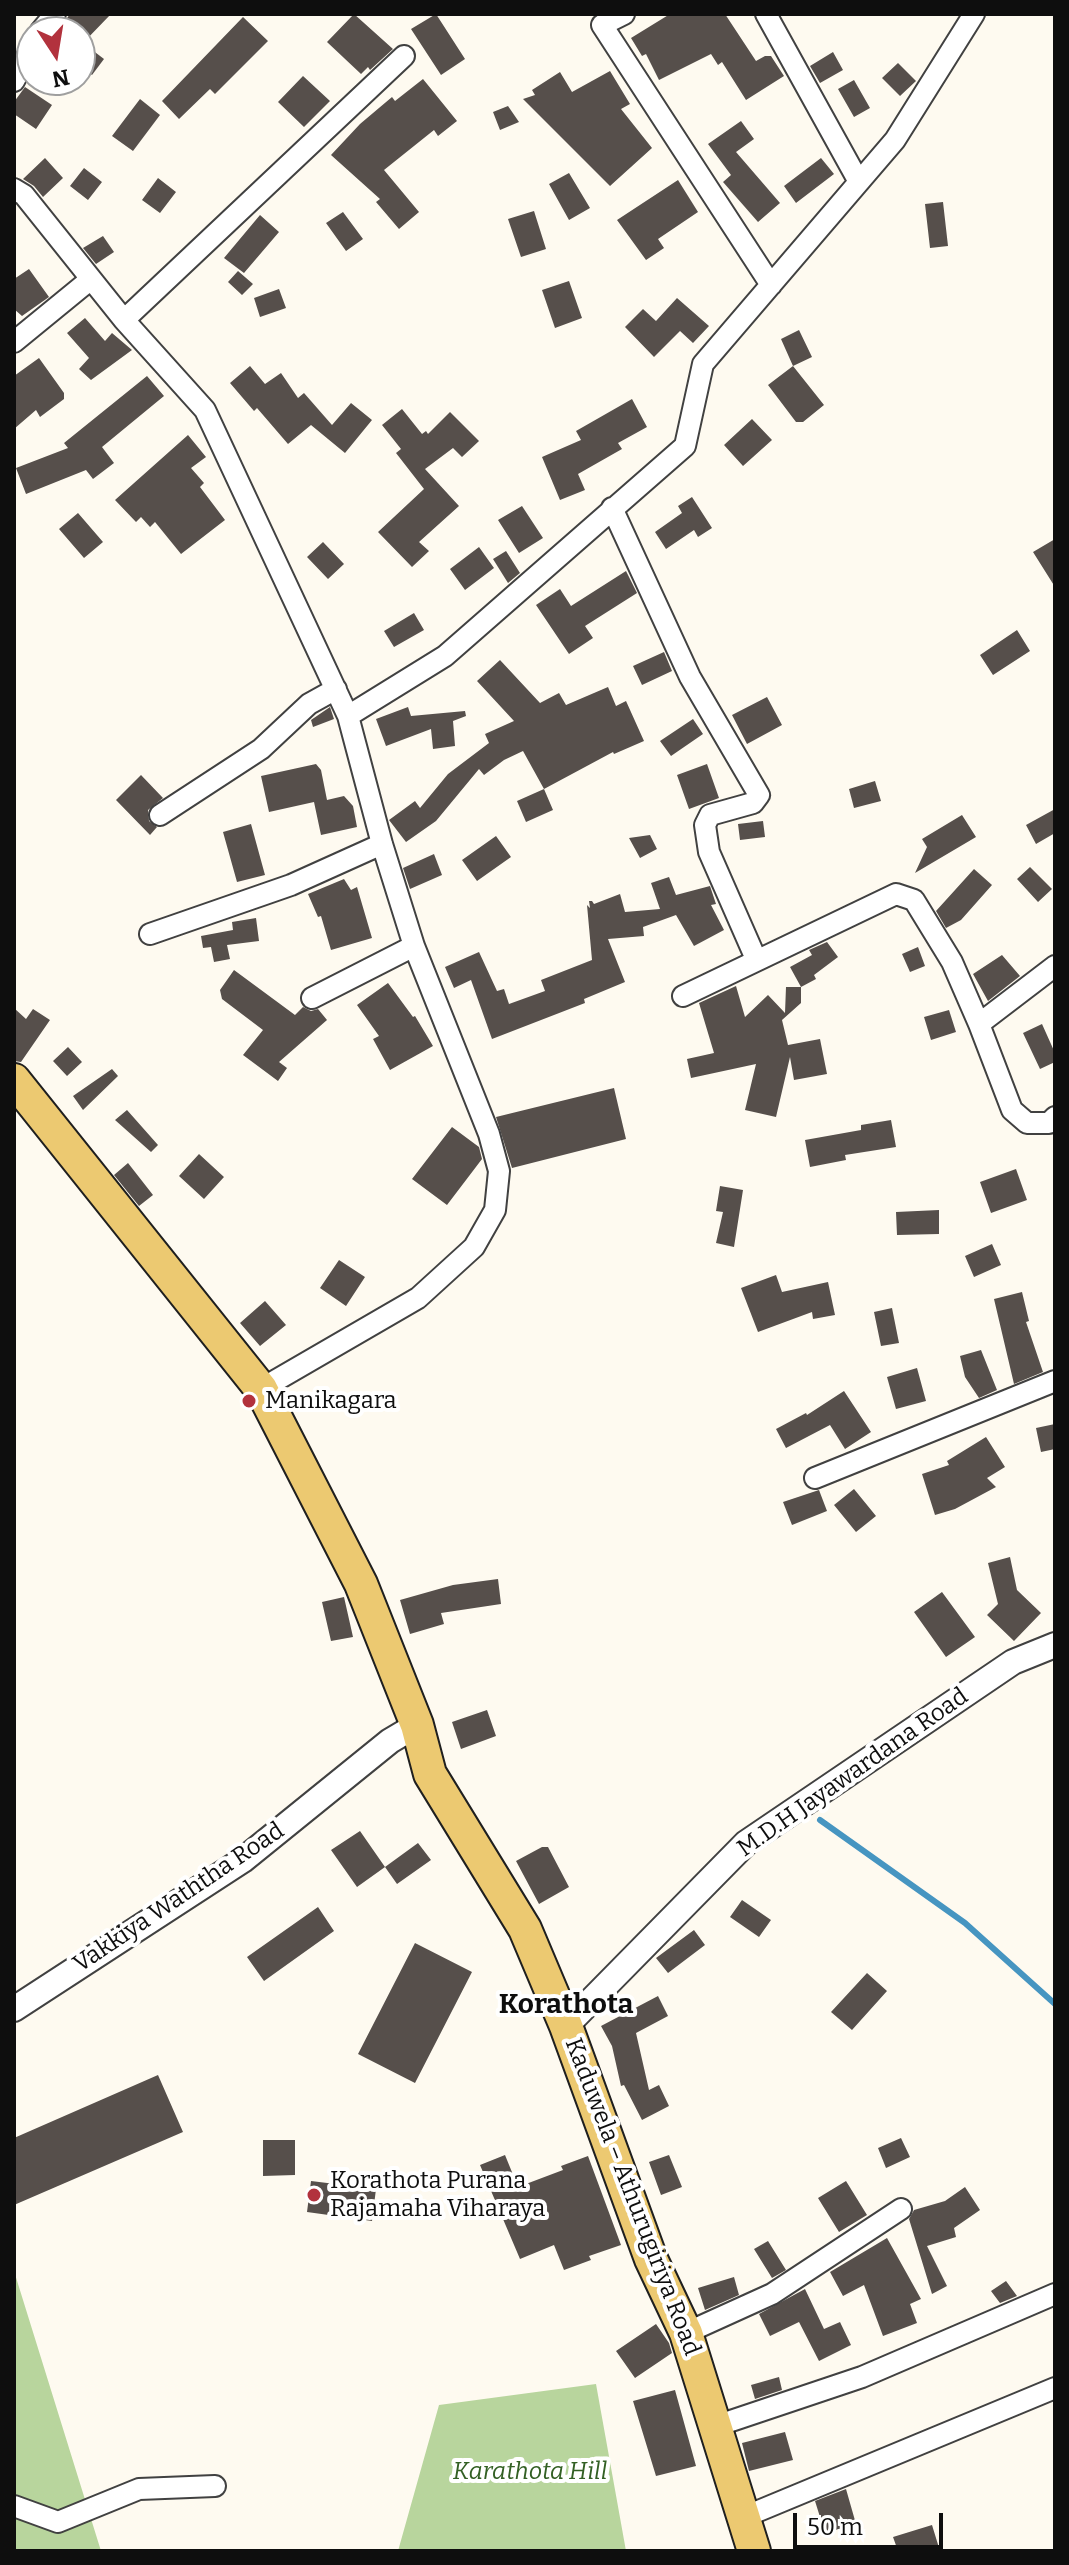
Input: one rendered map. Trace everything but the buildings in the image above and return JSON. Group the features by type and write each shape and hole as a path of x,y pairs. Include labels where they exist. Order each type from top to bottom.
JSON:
{"main road":[{"name":"Kaduwela – Athurugiriya Road","path":"14,1080 261,1389 361,1584 417,1725 430,1774 525,1929 566,2026 651,2259 686,2333 754,2551"}],"street":[{"path":"624,14 602,25 771,285"},
{"path":"766,14 859,182"},
{"path":"348,716 445,656 685,446 703,364 895,140 974,14"},
{"path":"124,320 404,56"},
{"path":"14,189 24,195 124,320 205,410 348,716 382,844 414,946 489,1134 499,1171 495,1210 474,1247 418,1298 261,1389"},
{"path":"14,342 91,279"},
{"path":"612,508 690,677 759,795 753,803 710,815 705,825 709,852 756,959"},
{"path":"160,815 261,749 309,704 336,689"},
{"path":"150,934 291,885 382,844"},
{"path":"683,996 896,894 914,900 952,962 1012,1110 1027,1123 1049,1123 1055,1117"},
{"path":"312,998 414,946"},
{"path":"979,1024 1055,966"},
{"path":"815,1478 1055,1381"},
{"name":"M.D.H Jayawardana Road","path":"566,2026 746,1843 1013,1662 1055,1645"},
{"name":"Vakkiya Waththa Road","path":"14,2009 243,1860 390,1741 417,1725"},
{"path":"686,2333 772,2294 901,2209"},
{"path":"716,2426 862,2377 1055,2294"},
{"path":"744,2517 1055,2388"},
{"path":"14,2506 58,2522 139,2489 215,2486"}],"green space":[{"path":"14,2271 101,2551 14,2551"},
{"name":"Karathota Hill","path":"596,2384 626,2551 398,2551 439,2405"}],"waterway":[{"path":"820,1820 965,1923 1055,2004"}],"place":[{"name":"Manikagara","path":"249,1401"},
{"name":"Korathota Purana Rajamaha Viharaya","path":"314,2195"}],"district":[{"name":"Korathota","path":"566,2005"}]}
